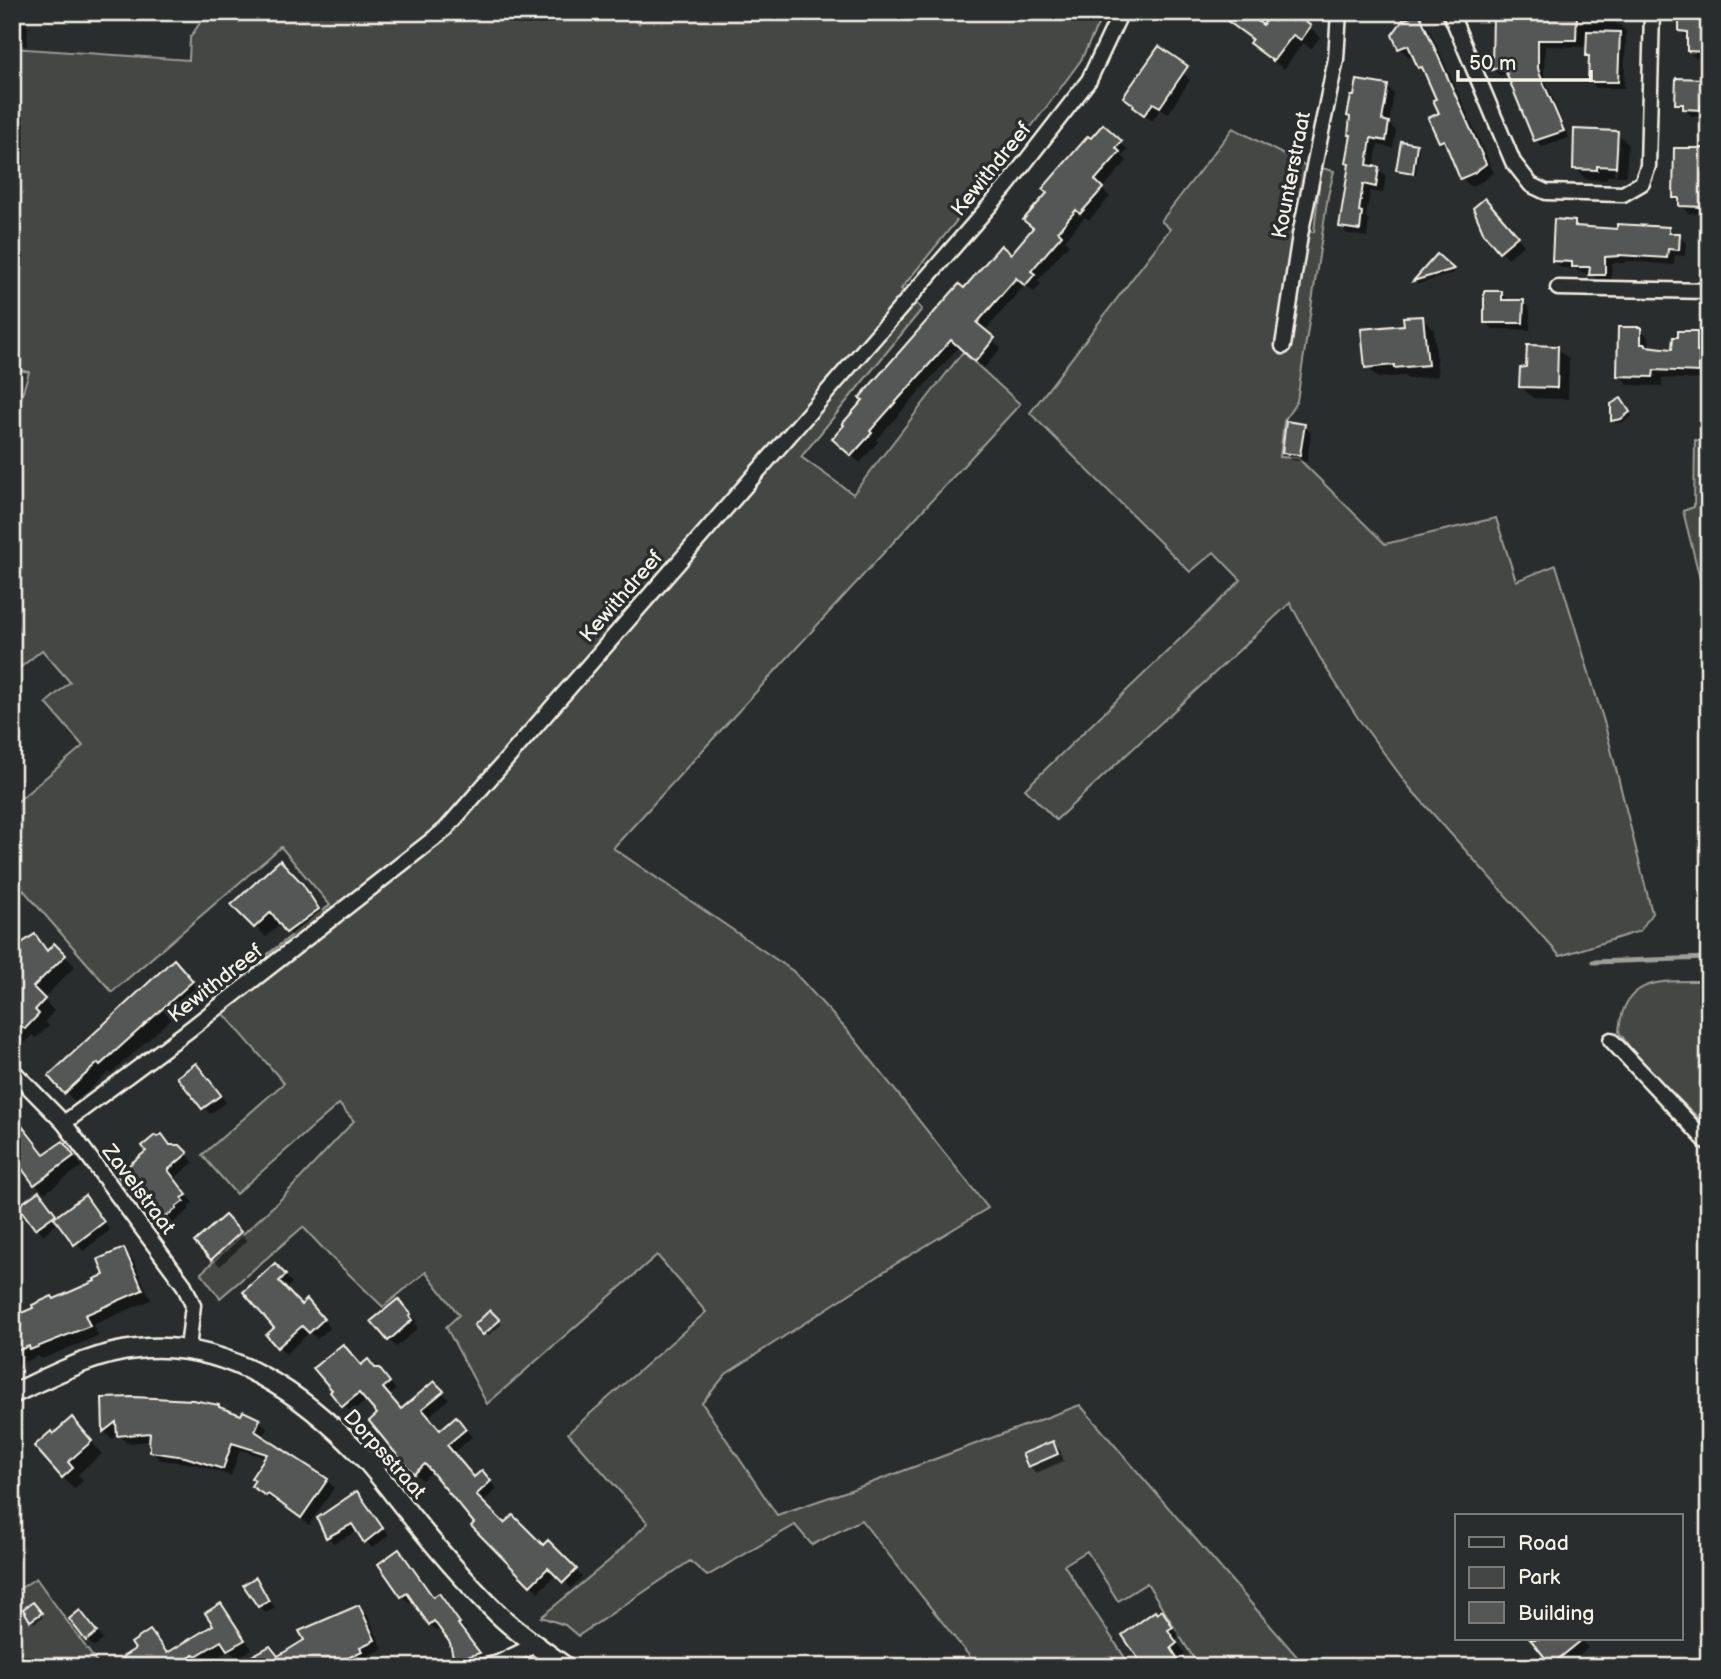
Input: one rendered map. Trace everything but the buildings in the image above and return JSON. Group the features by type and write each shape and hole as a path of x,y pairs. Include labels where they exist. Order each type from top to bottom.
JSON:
{"street":[{"name":"Kewithdreef","path":"64,1123 185,1033 445,830 1006,187 1089,80 1121,12"},
{"name":"Kounterstraat","path":"1283,346 1300,235 1336,60 1339,12"},
{"path":"1450,12 1513,162 1531,185 1546,192 1623,194 1642,183 1647,166 1652,12"},
{"path":"1558,288 1709,291"},
{"path":"1611,1040 1709,1143"},
{"name":"Zavelstraat","path":"12,1070 64,1123 184,1285 194,1305 188,1349"},
{"name":"Dorpsstraat","path":"12,1394 94,1358 134,1349 188,1349 247,1367 323,1418 364,1458 426,1536 492,1609 566,1667"},
{"path":"483,1667 498,1663 535,1645"}],"green space":[{"path":"207,12 621,12 640,24 623,12 743,12 755,17 829,16 840,12 1104,12 1081,60 993,176 901,289 922,309 801,457 853,494 963,352 1020,404 613,848 793,971 853,1037 988,1208 894,1265 726,1374 702,1403 777,1515 1080,1405 1306,1667 1199,1667 1147,1583 1118,1601 1087,1551 1064,1565 1131,1667 978,1667 861,1520 812,1545 795,1525 707,1576 690,1561 578,1636 565,1625 541,1617 610,1560 648,1523 568,1433 706,1312 657,1255 487,1404 446,1327 459,1315 426,1272 383,1307 303,1227 220,1298 201,1273 281,1199 354,1121 339,1104 236,1194 202,1155 284,1083 211,999 330,905 281,847 112,992 12,877 12,806 83,746 46,703 70,682 42,650 15,672 12,670 12,427 29,372 12,369 12,346 18,321 12,320 12,48 189,60 190,38"},
{"path":"1233,128 1309,166 1299,231 1314,232 1321,168 1334,171 1297,401 1284,421 1280,457 1298,458 1385,544 1496,518 1516,581 1556,565 1605,725 1652,913 1640,931 1560,956 1409,787 1358,718 1324,665 1290,603 1056,820 1025,789 1241,580 1214,552 1190,572 1030,413 1170,229 1161,221"},
{"path":"1695,440 1709,441 1709,615 1683,511 1694,507"},
{"path":"1709,981 1709,1128 1641,1063 1619,1032 1622,1013 1628,1000 1637,991 1662,982"},
{"path":"36,1578 100,1667 12,1667 12,1594"}],"shaded area":[{"path":"744,12 840,12 829,16 755,17"}],"waterway":[{"path":"1593,962 1709,958"}]}
